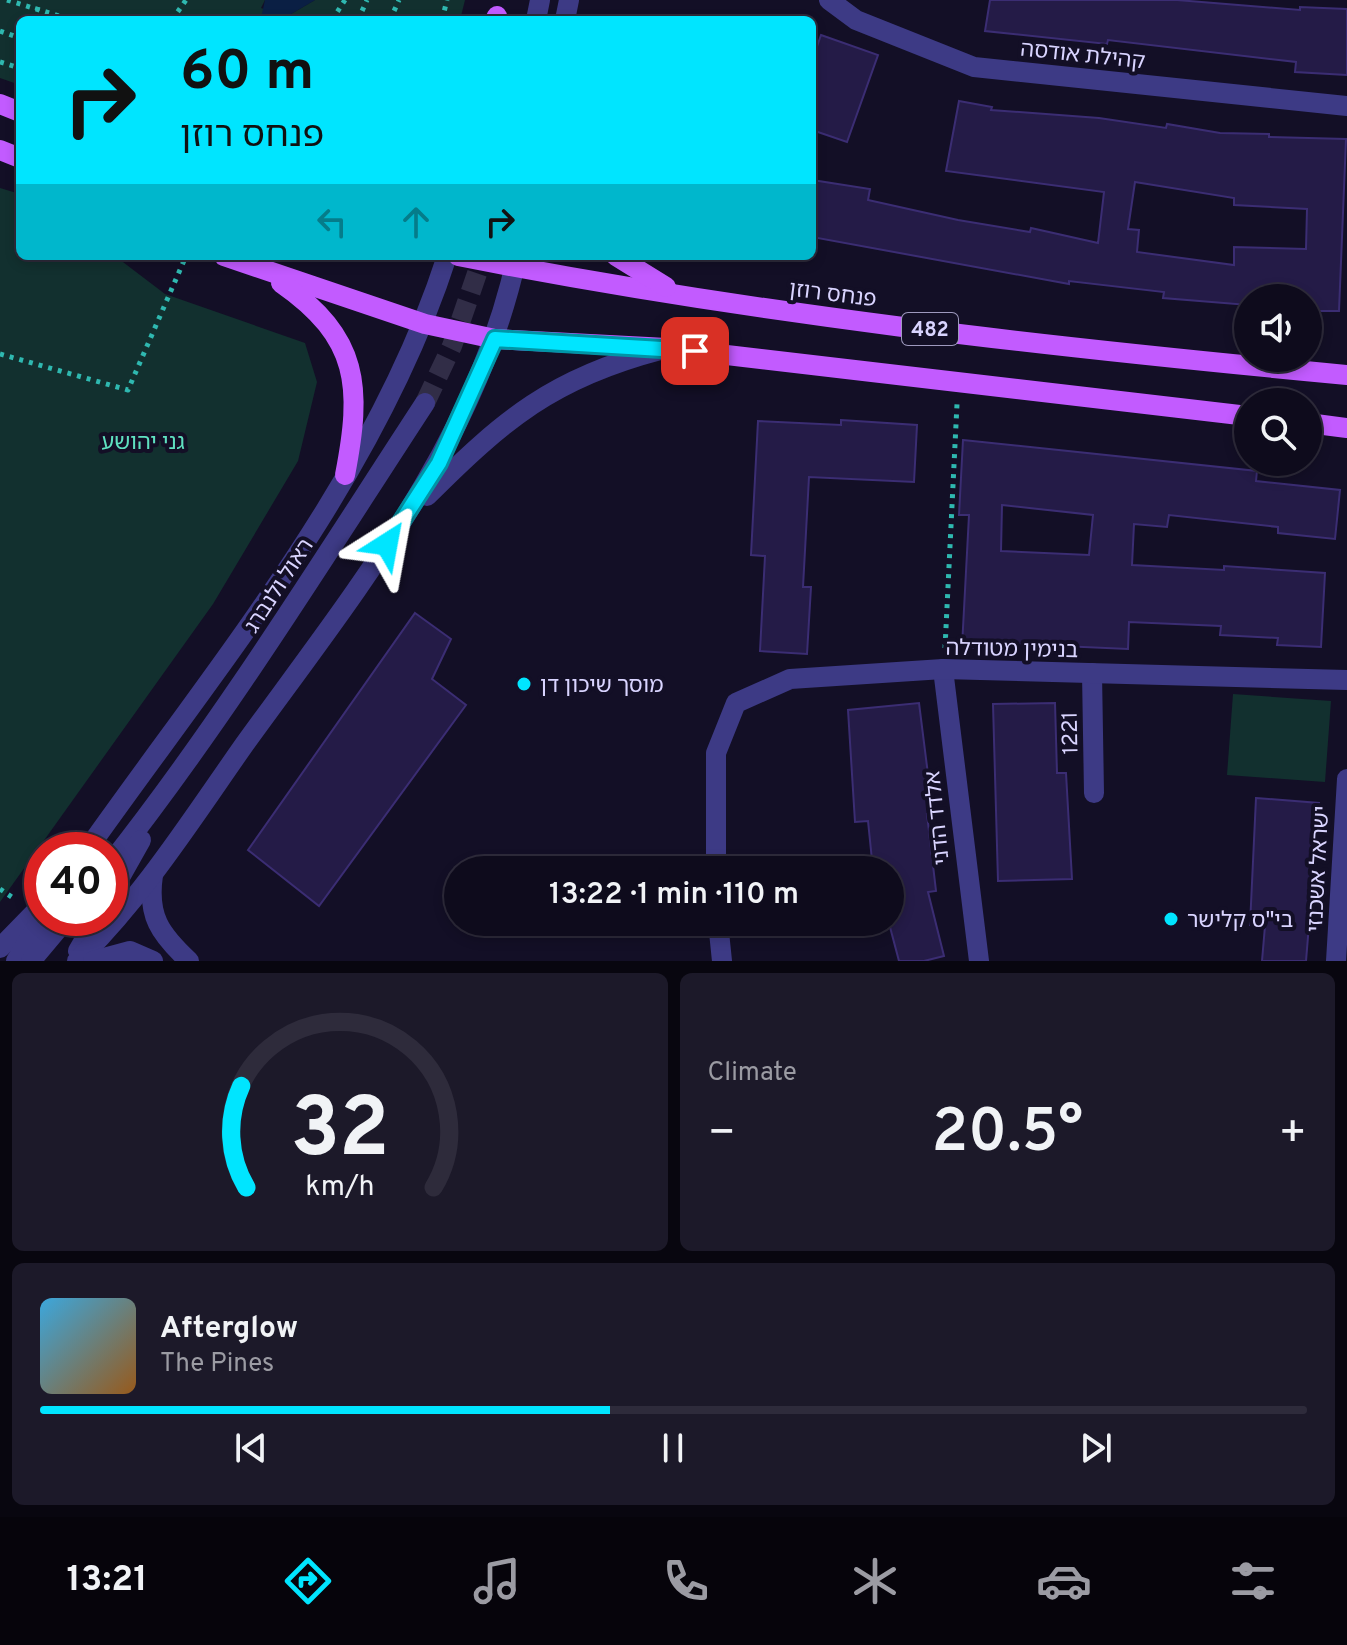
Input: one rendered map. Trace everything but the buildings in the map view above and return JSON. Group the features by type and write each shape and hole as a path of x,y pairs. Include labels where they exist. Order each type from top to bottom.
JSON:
{"main road":[{"name":"482","path":"235,260 425,324 495,339 667,348 1234,414"},
{"path":"622,260 645,277 684,296"},
{"name":"פנחס רוזן","path":"516,262 684,296 1142,357 1347,375"},
{"path":"265,271 322,317 349,359 356,404 345,475"},
{"path":"1322,425 1347,428"}],"street":[{"name":"קהילת אודסה","path":"829,0 856,20 974,67 1347,106"},
{"path":"100,832 258,610 345,475 425,324 446,260"},
{"path":"75,961 108,931 154,871 405,519 461,419 495,339 516,262"},
{"path":"405,519 460,463 532,403 592,371 667,348"},
{"name":"ראול ולנברג","path":"128,841 168,791 244,682 425,403"},
{"name":"בנימין מטודלה","path":"716,856 716,753 736,703 790,679 943,669 1347,680"},
{"name":"אלדד הדני","path":"943,669 979,961"},
{"name":"1221","path":"1092,673 1094,793"},
{"name":"ישראל אשכנזי","path":"1336,961 1347,779"},
{"name":"ראול ולנברג","path":"128,863 168,791"},
{"path":"154,871 153,919 161,934 189,961"},
{"path":"0,948 24,923"},
{"path":"93,961 130,951 149,958 161,934"},
{"path":"16,961 31,936"},
{"path":"31,961 52,936"},
{"path":"75,961 88,936"},
{"path":"719,936 722,961"}],"path":[{"path":"7,0 62,16"},
{"path":"35,16 38,7"},
{"path":"0,354 128,390 184,260"},
{"path":"943,669 957,404"}],"green space":[{"path":"0,0 265,0 261,8 283,16 16,16 16,84 0,78"},
{"path":"315,0 465,0 461,16 288,16"},
{"name":"גני יהושע","path":"0,188 16,193 16,260 120,260 165,294 305,343 317,382 298,461 213,604 50,832 24,832 24,868 0,902"},
{"path":"1233,694 1331,701 1325,782 1227,775"}],"water":[{"path":"265,0 315,0 288,16 261,16"}],"tunnel":[{"path":"425,403 452,346 482,260"}],"place":[{"name":"מוסך שיכון דן","path":"524,684"},
{"name":"בי\"ס קלישר","path":"1171,919"}],"route":[{"path":"387,544 439,463 495,339 695,351"}]}
